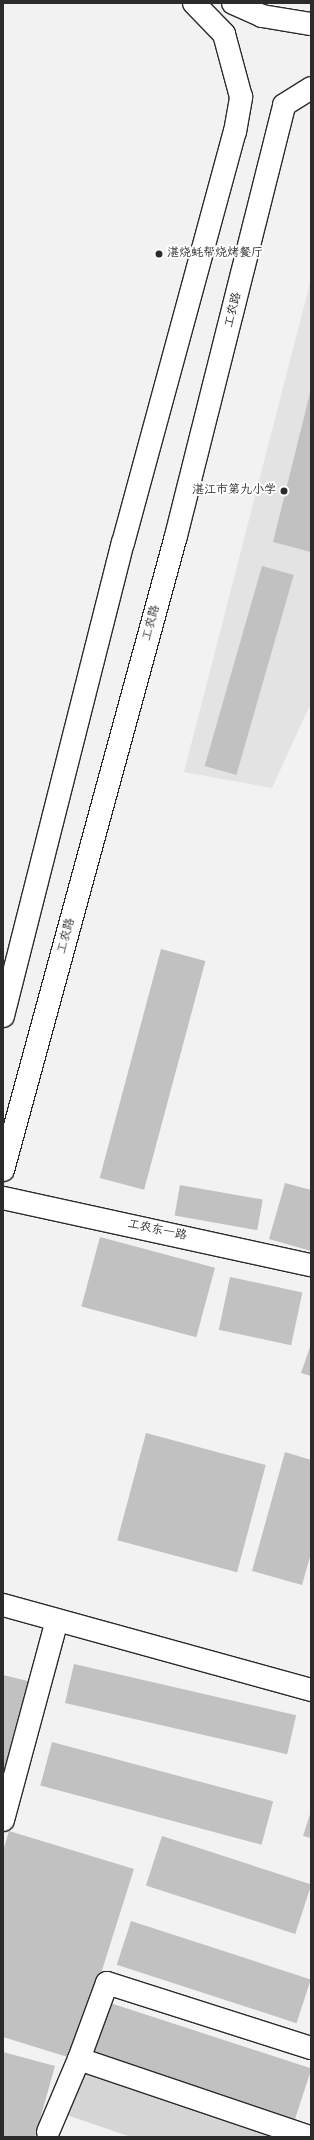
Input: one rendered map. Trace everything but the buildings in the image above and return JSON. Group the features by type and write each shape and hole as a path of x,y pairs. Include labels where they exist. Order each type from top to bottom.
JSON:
{"street":[{"path":"3,1016 123,543 235,132 241,97 224,34 194,3"},
{"path":"233,3 262,16 311,24"},
{"name":"工农路","path":"3,1170 176,536 284,105 311,88"},
{"name":"工农东一路","path":"3,1198 311,1265"},
{"path":"3,1605 311,1690"},
{"path":"3,1820 57,1620"},
{"path":"53,2135 107,1983 311,2048"},
{"path":"79,2059 310,2137"}],"shaded area":[{"name":"湛江市第九小学","path":"311,279 311,703 272,788 184,772"},
{"path":"81,2066 285,2137 131,2137 64,2114"}],"place":[{"name":"湛烧蚝帮烧烤餐厅","path":"159,254"},
{"name":"湛江市第九小学","path":"284,491"}]}
